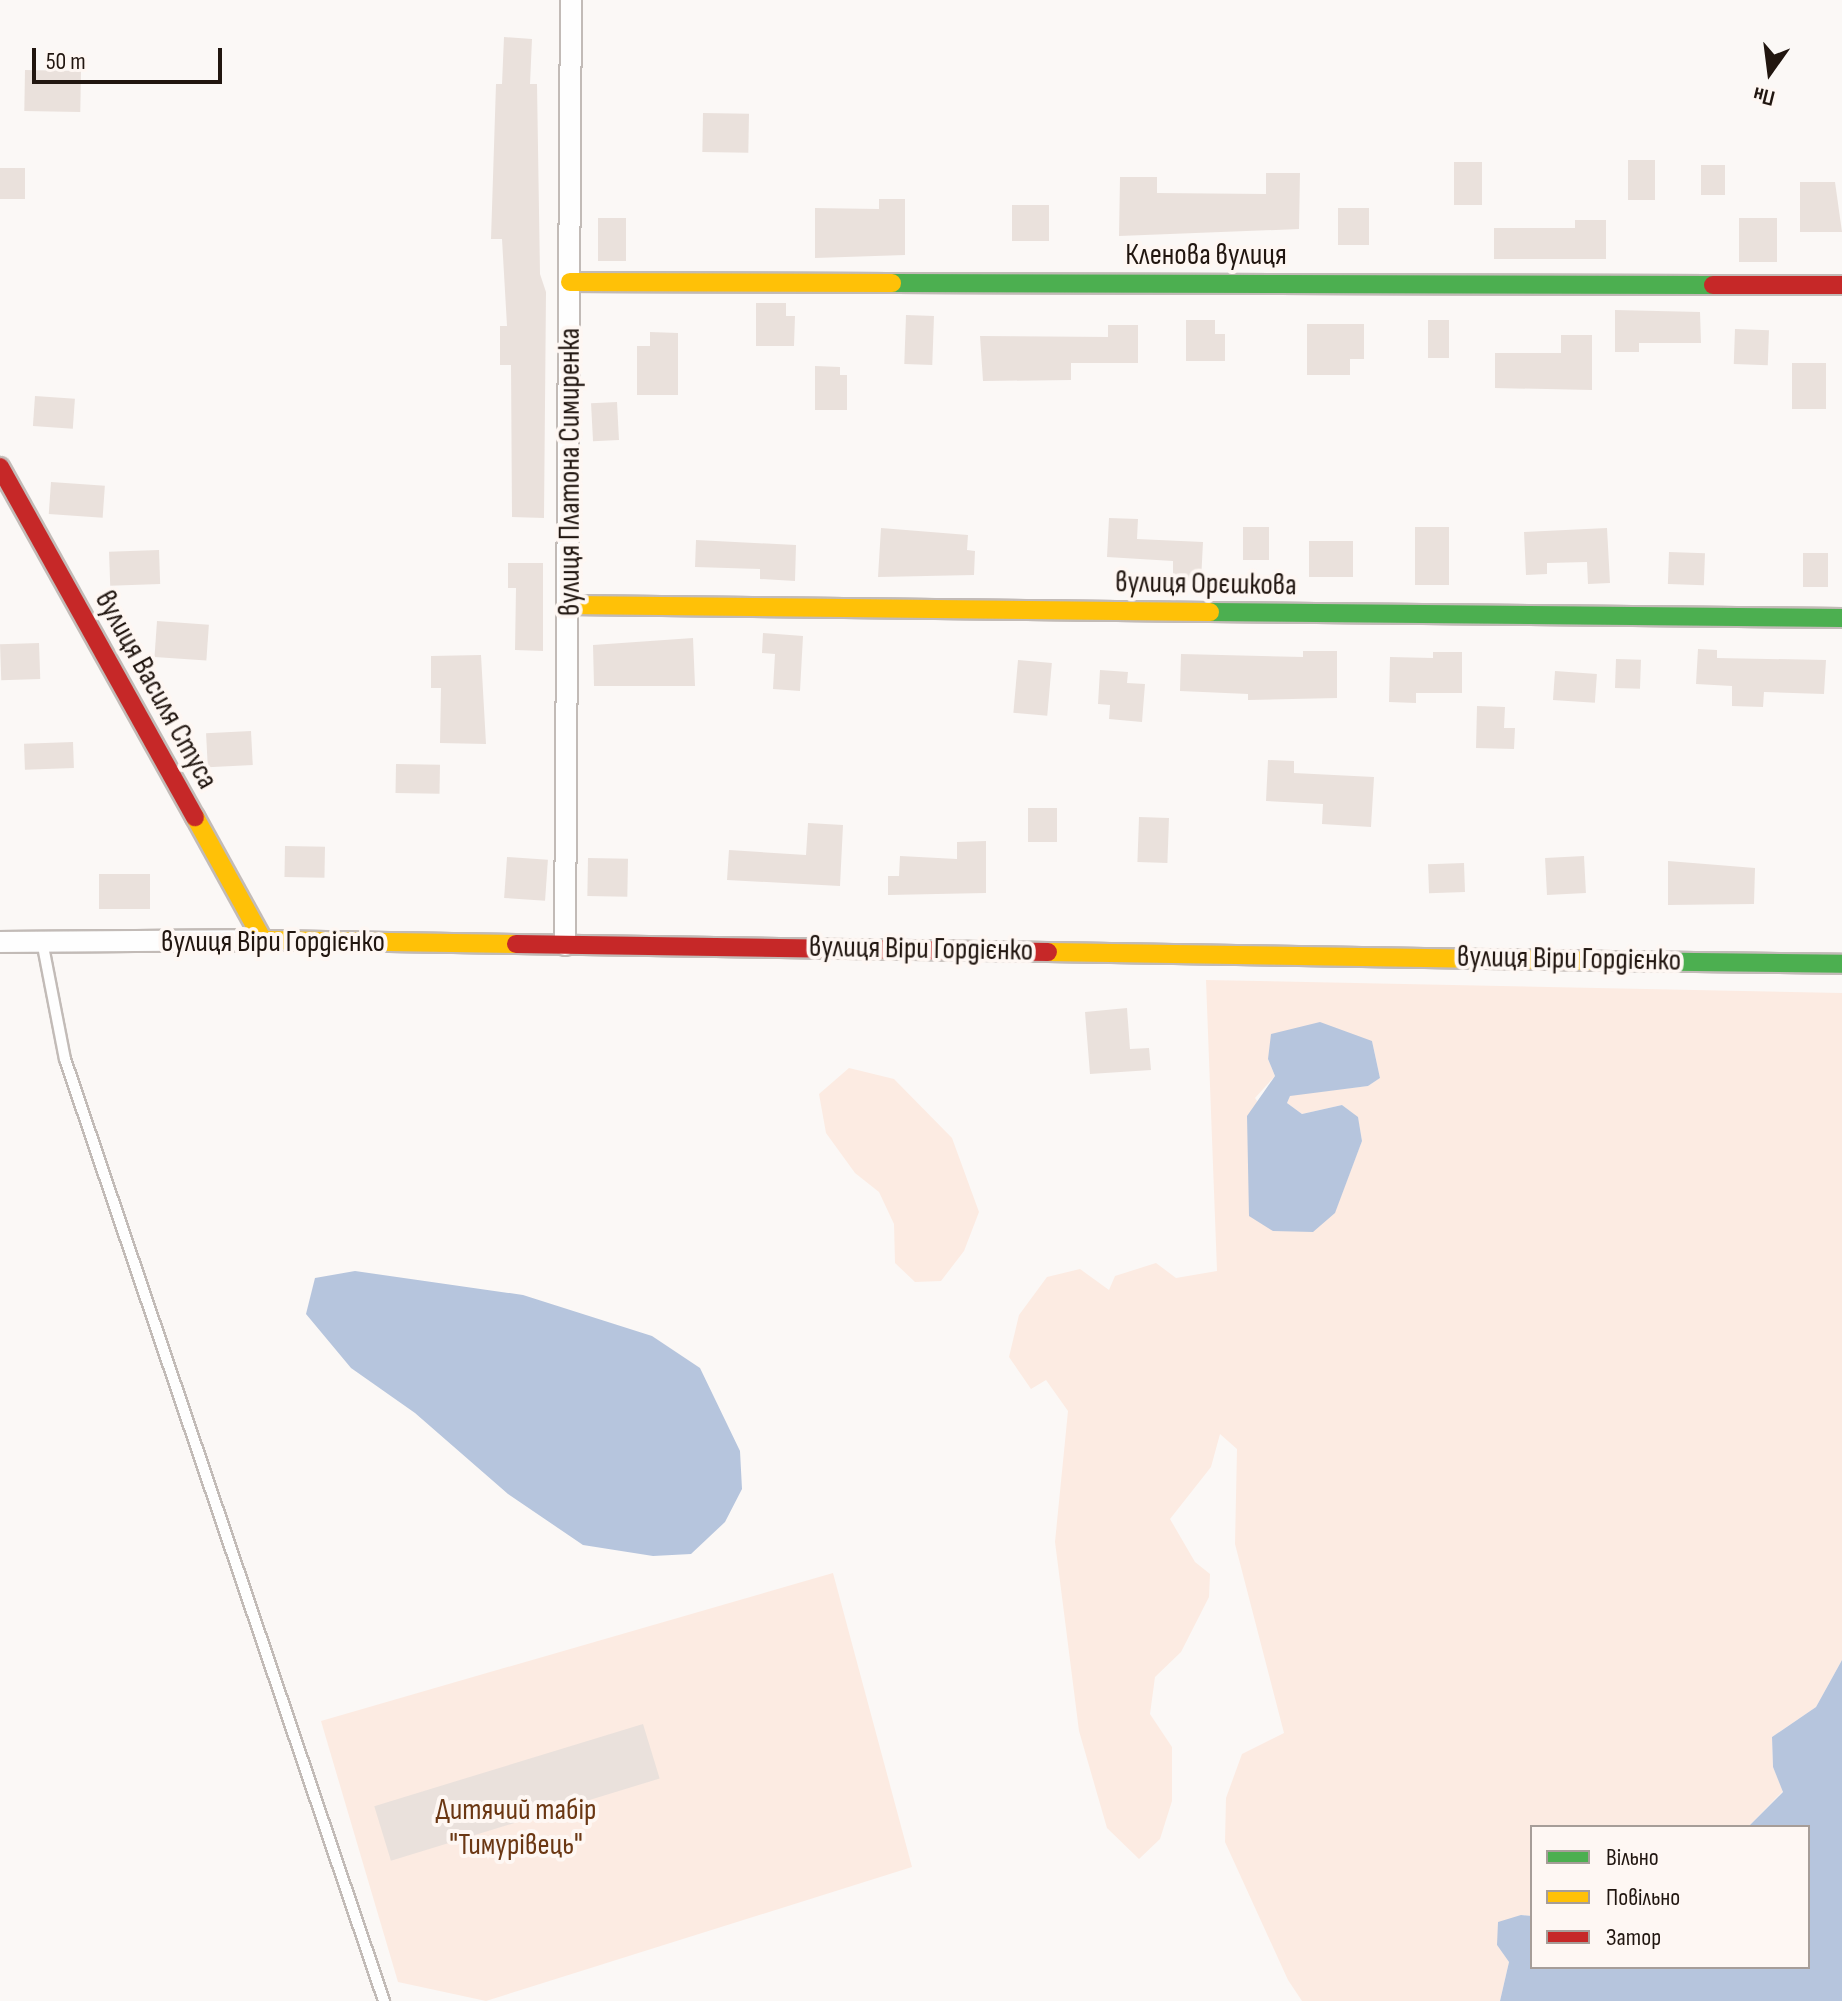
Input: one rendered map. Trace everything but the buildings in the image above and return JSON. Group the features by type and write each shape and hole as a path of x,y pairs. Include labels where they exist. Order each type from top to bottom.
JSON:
{"street":[{"name":"вулиця Платона Симиренка","path":"565,945 570,605 571,0"},
{"name":"Кленова вулиця","path":"570,282 1842,285"},
{"name":"вулиця Василя Стуса","path":"0,467 263,940"},
{"name":"вулиця Орєшкова","path":"570,605 1842,618"},
{"name":"вулиця Віри Гордієнко","path":"0,942 263,940 1842,964"}],"lane":[{"path":"42,941 65,1059 384,2001"}],"green space":[{"path":"1206,980 1842,993 1842,1660 1816,1707 1772,1737 1773,1767 1783,1791 1750,1825 1530,1825 1530,1916 1521,1915 1497,1945 1509,1962 1500,2001 1302,2001 1288,1980 1225,1842 1226,1798 1242,1754 1284,1733 1235,1544 1237,1449 1220,1434 1211,1467 1170,1519 1195,1562 1210,1574 1209,1597 1181,1652 1155,1677 1150,1714 1172,1747 1172,1801 1160,1839 1139,1859 1107,1828 1079,1731 1055,1542 1068,1411 1046,1380 1031,1389 1009,1357 1019,1315 1047,1277 1080,1269 1109,1290 1115,1276 1156,1263 1176,1278 1217,1271","holes":["1372,1041 1380,1078 1368,1086 1290,1095 1287,1103 1302,1114 1342,1105 1358,1118 1362,1141 1334,1214 1255,1098 1275,1076 1268,1059"]},
{"path":"849,1068 894,1079 952,1138 979,1212 964,1251 941,1281 915,1282 895,1263 894,1224 879,1192 855,1173 826,1133 819,1094"},
{"name":"Дитячий табір \"Тимурівець\"","path":"833,1573 912,1867 486,2001 398,1982 321,1721"}],"water":[{"path":"1320,1022 1372,1041 1380,1078 1368,1086 1290,1096 1287,1103 1302,1114 1342,1105 1358,1117 1362,1141 1335,1213 1313,1232 1273,1231 1249,1216 1247,1116 1275,1076 1268,1059 1271,1034"},
{"path":"355,1271 523,1295 652,1336 700,1368 740,1451 742,1489 725,1522 691,1554 653,1556 583,1545 508,1494 415,1413 351,1368 306,1314 315,1278"},
{"path":"1842,1660 1842,2001 1500,2001 1509,1962 1497,1945 1498,1922 1521,1915 1530,1916 1530,1969 1810,1969 1810,1825 1750,1825 1783,1792 1773,1767 1772,1737 1816,1707"}],"traffic: fast":[{"path":"892,283 1713,285"},
{"path":"1210,612 1842,618"},
{"path":"1612,961 1842,964"}],"traffic: slow":[{"path":"570,282 892,283"},
{"path":"570,605 1210,612"},
{"path":"195,817 263,940 516,944"},
{"path":"1048,952 1612,961"}],"traffic: jam":[{"path":"1713,285 1842,285"},
{"path":"0,467 195,817"},
{"path":"516,944 1048,952"}]}
